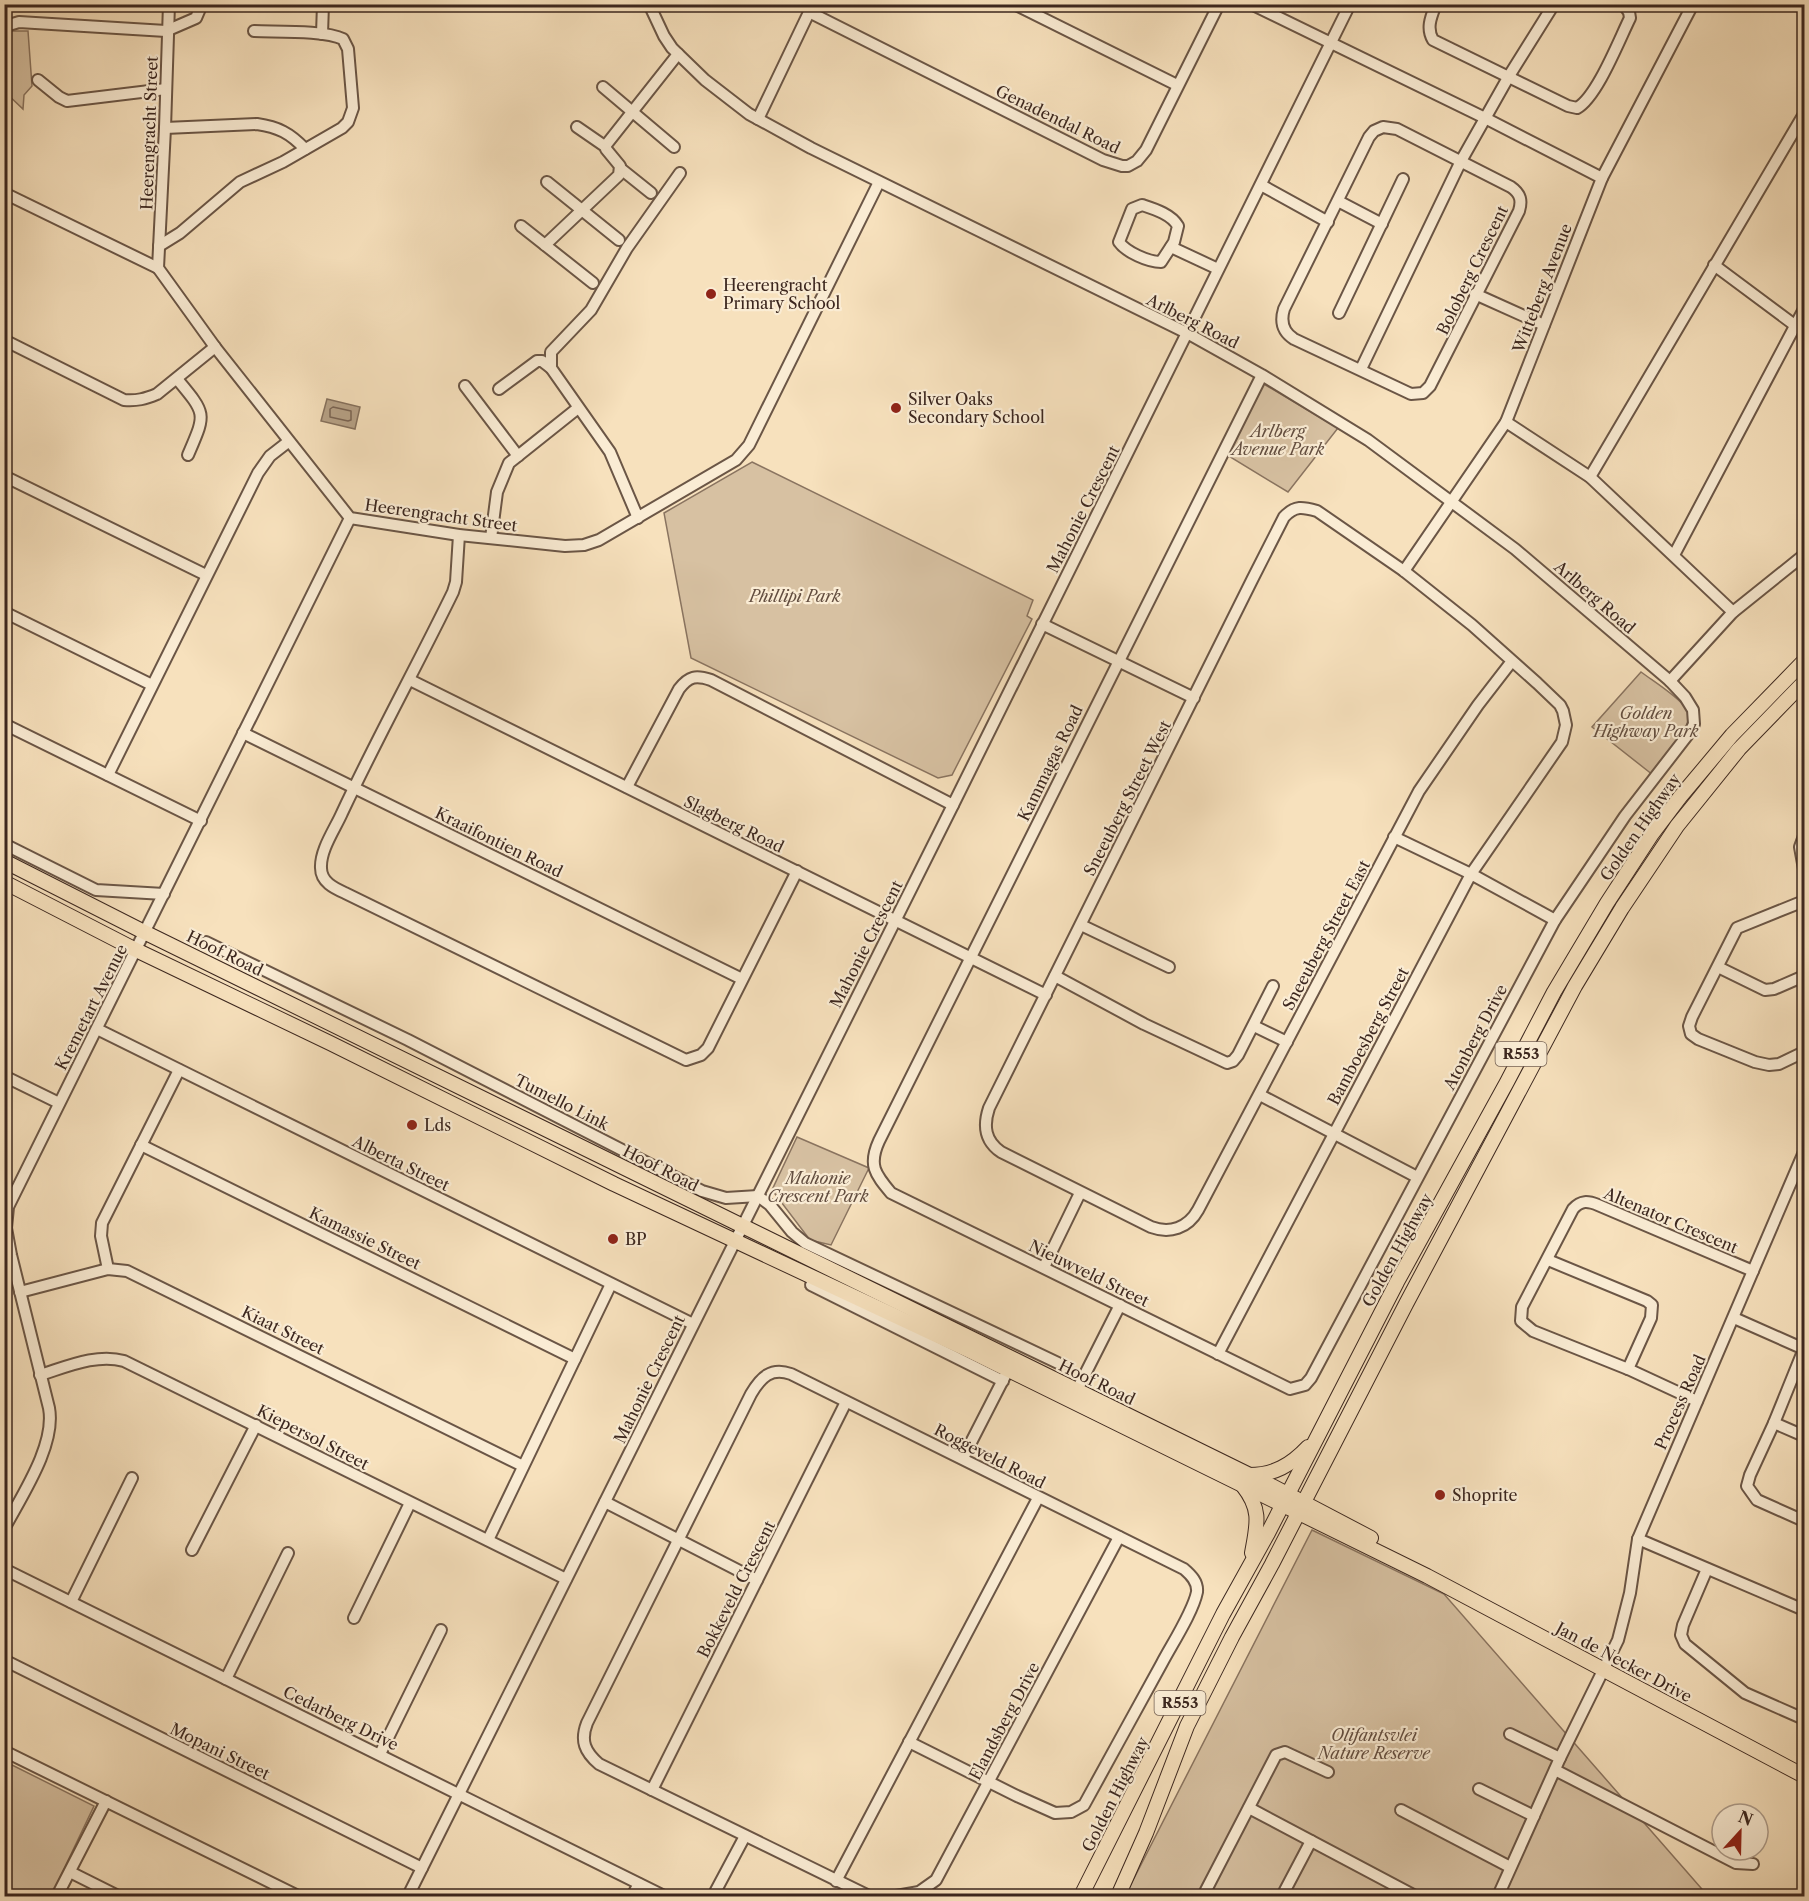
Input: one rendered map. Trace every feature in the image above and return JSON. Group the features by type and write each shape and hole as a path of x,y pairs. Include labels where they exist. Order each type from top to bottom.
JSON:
{"main road":[{"name":"Golden Highway","path":"1081,1896 1397,1282 1554,992 1607,903 1652,834 1703,768 1743,722 1804,661"},
{"name":"Golden Highway","path":"1118,1896 1146,1833 1187,1726 1406,1304 1575,986 1622,908 1677,826 1739,749 1804,681"},
{"name":"Hoof Road","path":"4,861 144,932 462,1086 742,1227 1008,1370"},
{"name":"Hoof Road","path":"4,882 136,950 734,1242 1008,1370 1074,1395 1301,1507"},
{"path":"1250,1564 1257,1534 1257,1511 1244,1480 1285,1466 1301,1454 1316,1438"},
{"name":"Jan de Necker Drive","path":"1301,1507 1392,1550 1427,1576 1804,1776"}],"street":[{"name":"Heerengracht Street","path":"169,4 166,31 165,128 158,268 215,347 350,518 459,535 577,546 599,540 736,460 747,449 879,182"},
{"path":"4,28 19,22 166,31 196,18 202,4"},
{"path":"322,34 323,4"},
{"name":"Arlberg Road","path":"650,4 663,36 678,54 739,108 879,182 1187,333 1262,375 1368,440 1515,549 1670,681 1691,705 1694,715"},
{"path":"1014,4 1177,86"},
{"name":"Genadendal Road","path":"811,8 1050,134 1103,160 1122,166 1133,164 1141,156 1219,4"},
{"path":"1251,4 1485,117 1602,178"},
{"name":"Mahonie Crescent","path":"408,1896 1350,4"},
{"path":"1436,4 1429,23 1432,39 1568,106 1577,108 1594,90 1630,18 1623,4"},
{"path":"1361,369 1461,161 1509,76 1554,4"},
{"name":"Witteberg Avenue","path":"1404,571 1506,422 1602,178 1693,4"},
{"path":"1799,4 1804,11"},
{"path":"758,119 811,8"},
{"path":"159,246 180,234 240,182 283,162 342,128 348,122 353,108 347,45 340,37 254,31"},
{"path":"606,147 678,54"},
{"path":"38,80 59,97 68,101 165,89"},
{"path":"603,87 674,147"},
{"path":"1590,477 1804,114"},
{"path":"165,128 264,125 290,134 305,149"},
{"path":"577,127 606,147 621,169 651,193"},
{"name":"Boloberg Crescent","path":"1389,127 1461,161 1511,187 1518,193 1521,200 1519,211 1475,294 1441,366 1425,391 1411,394 1294,339 1285,332 1281,321 1284,309 1338,201 1370,137 1379,128 1389,127"},
{"path":"545,245 619,175 621,169"},
{"path":"551,368 551,352 591,310 627,248 680,173"},
{"path":"1339,313 1403,179"},
{"path":"547,182 619,240"},
{"path":"1261,185 1328,222"},
{"path":"4,193 158,268"},
{"path":"1338,201 1382,224"},
{"path":"1142,205 1177,222 1178,230 1171,247 1164,260 1159,262 1139,256 1120,245 1119,238 1132,209 1142,205"},
{"path":"521,226 593,283"},
{"path":"1171,247 1218,269"},
{"path":"1714,265 1800,328"},
{"path":"1475,294 1544,325"},
{"path":"1674,555 1800,328 1804,309"},
{"path":"4,340 124,400 134,401 147,399 177,379 215,347"},
{"path":"499,389 537,361 542,361 551,368 610,452 638,518"},
{"name":"Kammagas Road","path":"874,1167 873,1158 879,1141 1262,375"},
{"path":"177,379 192,397 201,414 201,424 188,455"},
{"path":"465,386 518,456"},
{"path":"491,538 500,482 509,463 578,408"},
{"path":"1506,422 1590,477 1733,612"},
{"path":"108,775 258,473 270,456 288,442"},
{"path":"4,476 206,575"},
{"name":"Sneeuberg Street West","path":"1080,1193 1001,1152 989,1140 985,1128 989,1108 1284,517 1296,508 1317,511 1404,571"},
{"name":"Kremetart Avenue","path":"4,1529 46,1446 50,1416 11,1255 6,1216 14,1194 350,518"},
{"path":"459,535 456,582 453,592 323,854 321,874 326,881 345,893 682,1059 691,1060 708,1048 797,871"},
{"path":"1670,681 1733,612 1804,555"},
{"path":"1404,571 1472,625 1512,661"},
{"path":"4,612 152,685"},
{"path":"1042,624 1194,698"},
{"name":"Bamboesberg Street","path":"1218,1354 1470,874 1562,742 1566,725 1560,705 1512,661"},
{"name":"Sneeuberg Street East","path":"1080,1193 1162,1230 1179,1228 1194,1217 1419,791 1478,705 1512,661"},
{"path":"627,787 679,688 686,679 692,676 711,680 953,805"},
{"name":"Slagberg Road","path":"410,680 1046,995"},
{"name":"Atonberg Drive","path":"1302,1386 1311,1378 1555,920 1625,816 1690,732 1694,715"},
{"path":"4,724 201,821"},
{"name":"Kraaifontien Road","path":"243,733 742,979"},
{"path":"1804,836 1800,850 1804,869"},
{"path":"1394,837 1470,874 1555,920"},
{"path":"4,844 96,890 164,894"},
{"path":"1804,901 1737,928 1689,1026 1691,1034 1698,1039 1764,1065 1776,1065 1804,1052"},
{"path":"1081,925 1169,967"},
{"name":"Tumello Link","path":"206,942 408,1040 702,1191 726,1198 758,1197"},
{"path":"1718,967 1765,990 1774,989 1804,976"},
{"path":"1055,976 1144,1024 1224,1063 1230,1063 1235,1059 1273,986"},
{"path":"1254,1026 1287,1042"},
{"name":"Alberta Street","path":"97,1029 693,1324"},
{"path":"108,1269 101,1236 102,1222 179,1070"},
{"path":"4,1076 59,1103"},
{"path":"1260,1095 1417,1177"},
{"name":"Kamassie Street","path":"141,1145 575,1359"},
{"name":"Process Road","path":"1498,1896 1623,1625 1638,1539 1804,1152"},
{"name":"Nieuwveld Street","path":"874,1167 891,1193 1285,1388 1294,1389 1302,1386"},
{"path":"1044,1267 1080,1193"},
{"path":"758,1197 770,1205 792,1232 806,1243 1058,1364"},
{"name":"Altenator Crescent","path":"1697,1401 1628,1369 1533,1331 1521,1321 1522,1307 1573,1209 1584,1201 1753,1271"},
{"path":"1548,1260 1652,1305 1651,1318 1628,1369"},
{"name":"Kiaat Street","path":"20,1292 108,1269 123,1269 523,1466"},
{"path":"488,1540 611,1284"},
{"path":"811,1285 1008,1370 963,1458"},
{"path":"1074,1395 1120,1305"},
{"path":"1734,1318 1804,1349 1747,1486 1762,1503 1804,1521"},
{"name":"Kiepersol Street","path":"40,1375 99,1359 114,1358 136,1366 566,1579"},
{"name":"Roggeveld Road","path":"678,1539 751,1394 768,1373 778,1371 791,1374 1184,1569 1194,1580 1197,1588 1195,1597 1183,1625 1084,1805 1071,1812 1055,1813 989,1782"},
{"name":"Bokkeveld Crescent","path":"652,1790 846,1402"},
{"path":"1774,1424 1804,1436"},
{"path":"192,1550 256,1425"},
{"path":"71,1602 132,1478"},
{"path":"836,1881 1038,1497"},
{"path":"605,1502 758,1580"},
{"path":"354,1618 410,1503"},
{"name":"Elandsberg Drive","path":"904,1896 923,1890 936,1880 1119,1537"},
{"path":"678,1539 587,1723 583,1733 583,1742 599,1764 869,1896"},
{"path":"1638,1539 1804,1610"},
{"path":"226,1679 288,1553"},
{"name":"Cedarberg Drive","path":"4,1569 664,1896"},
{"path":"1707,1569 1683,1626 1681,1635 1683,1641 1745,1693 1804,1719"},
{"path":"380,1754 441,1630"},
{"name":"Mopani Street","path":"4,1660 422,1868"},
{"path":"1510,1734 1560,1758"},
{"path":"909,1742 989,1782"},
{"path":"4,1751 298,1896"},
{"path":"1203,1896 1279,1753 1285,1752 1328,1772"},
{"path":"1555,1770 1736,1863 1753,1864"},
{"path":"1479,1789 1534,1816"},
{"path":"57,1896 106,1801"},
{"path":"1249,1808 1415,1896"},
{"path":"1401,1810 1510,1867"},
{"path":"713,1896 745,1836"},
{"path":"1282,1896 1311,1841"},
{"path":"70,1872 118,1896"},
{"path":"632,1896 639,1884"}],"green space":[{"path":"10,31 28,31 32,86 24,95 23,109 5,92 5,42"},
{"name":"Arlberg Avenue Park","path":"1262,383 1338,428 1288,492 1227,455"},
{"name":"Phillipi Park","path":"752,462 1033,600 1027,616 1032,619 952,775 938,778 691,658 664,513"},
{"name":"Golden Highway Park","path":"1641,672 1676,698 1685,707 1688,715 1684,733 1653,775 1592,727"},
{"name":"Mahonie Crescent Park","path":"797,1137 869,1168 831,1245 810,1240 772,1190"},
{"name":"Olifantsvlei Nature Reserve","path":"1312,1530 1444,1594 1708,1896 1125,1896"},
{"path":"4,1761 94,1806 51,1896 5,1896"}],"water":[{"path":"327,399 360,407 355,429 321,421"}],"place":[{"name":"Heerengracht Primary School","path":"711,294"},
{"name":"Silver Oaks Secondary School","path":"896,408"},
{"name":"Lds","path":"412,1125"},
{"name":"BP","path":"613,1239"},
{"name":"Shoprite","path":"1440,1495"}]}
